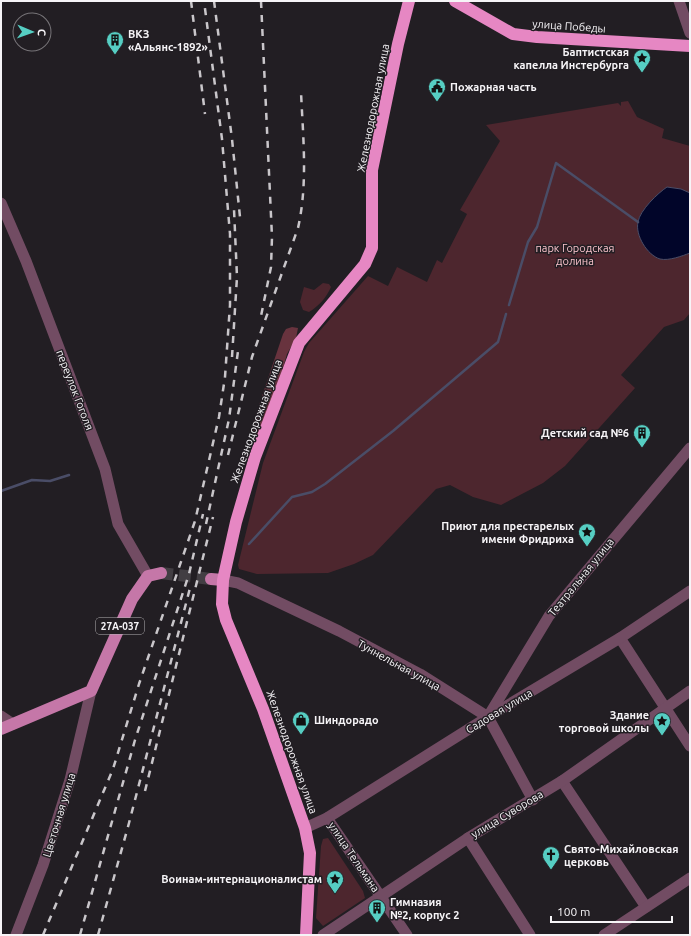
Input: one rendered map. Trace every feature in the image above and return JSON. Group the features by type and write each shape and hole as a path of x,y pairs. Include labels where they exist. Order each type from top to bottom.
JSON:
{"highway":[{"name":"Железнодорожная улица","path":"306,935 310,853 306,828 263,709 226,620 217,579 255,457 299,344 365,264 372,248 372,170 398,44 409,1"},
{"name":"улица Победы","path":"455,1 512,34 537,37 690,46"}],"main road":[{"path":"148,576 161,573"},
{"name":"27А-037","path":"91,691 132,599 148,576"},
{"path":"1,729 91,691"}],"street":[{"path":"679,1 690,34"},
{"name":"переулок Гоголя","path":"1,203 26,262 105,469 118,524 148,576"},
{"name":"Театральная улица","path":"488,717 549,616 690,448"},
{"name":"Туннельная улица","path":"217,579 238,583 339,631 420,674 488,717 533,800"},
{"name":"Садовая улица","path":"306,828 327,818 488,717 620,638 690,591"},
{"path":"620,638 690,746"},
{"name":"Цветочная улица","path":"16,935 43,865 70,780 91,691"},
{"name":"улица Суворова","path":"329,933 468,838 533,800 562,781 665,707 690,691"},
{"path":"1,716 13,724"},
{"path":"562,781 646,907"},
{"name":"улица Тельмана","path":"327,818 406,935"},
{"path":"468,838 530,935"},
{"path":"604,935 690,878"}],"green space":[{"name":"парк Городская долина","path":"628,101 637,117 664,129 662,138 690,146 690,313 684,320 664,327 621,375 635,388 565,466 543,483 501,505 473,497 450,485 436,489 373,555 354,564 328,573 257,574 239,569 238,565 263,463 304,352 309,343 368,276 388,286 397,267 427,282 437,260 442,263 467,214 460,210 500,141 486,125 618,103 621,106 621,102"},
{"path":"323,283 329,284 331,287 327,295 309,312 303,310 300,302 304,287 314,290"},
{"path":"328,838 363,891 365,898 323,926 316,918 321,846 323,839"}],"shaded area":[{"path":"292,327 298,328 296,338 287,354 276,392 258,435 251,436 254,420 283,334 286,329"}],"water":[{"path":"667,187 681,189 690,193 690,253 675,258 660,259 655,257 643,244 638,233 638,222 639,217 646,207"}],"waterway":[{"path":"509,305 528,242 537,227 556,163 638,222"},
{"path":"249,544 292,497 312,492 325,484 393,431 498,342 506,314"},
{"path":"1,491 32,480 50,481 69,475"}],"tunnel":[{"path":"161,573 211,579"}],"railway":[{"path":"191,1 205,114"},
{"path":"43,935 113,769 139,684 195,521 219,417 225,377 230,305 230,234 222,139 204,1"},
{"path":"214,1 232,139 240,217"},
{"path":"261,1 272,237 271,267 261,316"},
{"path":"228,455 252,357 298,228 304,177 301,92"},
{"path":"232,357 237,277 234,209"},
{"path":"206,524 229,419 238,351"},
{"path":"80,935 135,740 189,574 203,514"},
{"path":"145,791 213,517"},
{"path":"98,935 129,823 190,588"}],"place":[{"name":"ВКЗ «Альянс-1892»","path":"115,55"},
{"name":"Баптистская капелла Инстербурга","path":"642,73"},
{"name":"Пожарная часть","path":"437,102"},
{"name":"Детский сад №6","path":"642,448"},
{"name":"Приют для престарелых имени Фридриха","path":"587,547"},
{"name":"Шиндорадо","path":"301,735"},
{"name":"Здание торговой школы","path":"662,736"},
{"name":"Свято-Михайловская церковь","path":"551,870"},
{"name":"Воинам-интернационалистам","path":"335,894"},
{"name":"Гимназия №2, корпус 2","path":"377,923"}]}
